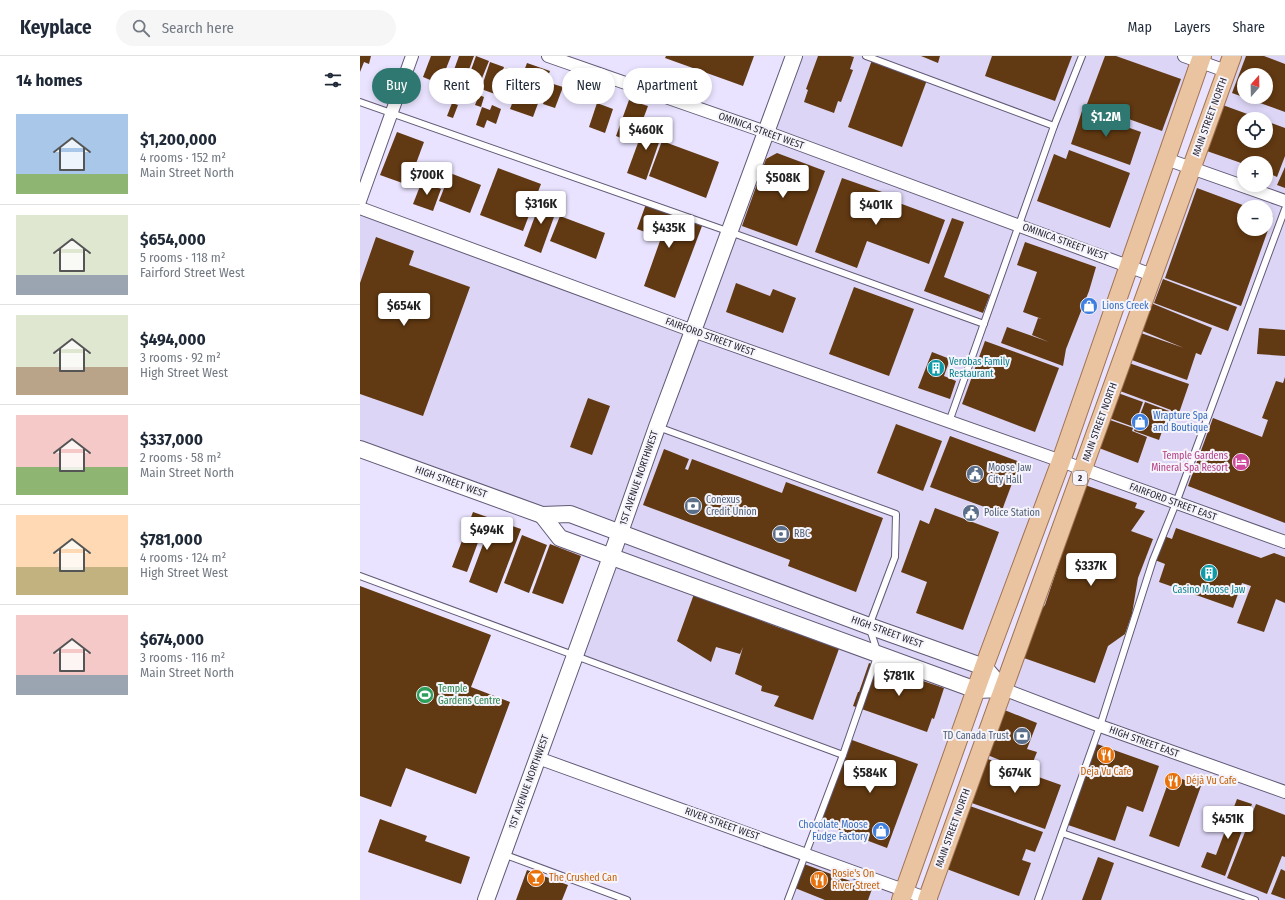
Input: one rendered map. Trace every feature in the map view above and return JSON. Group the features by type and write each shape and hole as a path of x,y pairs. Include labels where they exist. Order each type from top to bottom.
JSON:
{"main road":[{"name":"1ST AVENUE NORTHWEST","path":"486,900 612,556 657,427 694,331 794,56"},
{"path":"903,895 984,667 1061,461 1166,159 1195,58"},
{"name":"MAIN STREET NORTH","path":"929,900 1003,689 1229,64"},
{"name":"HIGH STREET WEST","path":"360,449 542,515 570,514 869,626 984,667 1003,689"},
{"path":"542,515 560,538 976,690 1003,689"}],"street":[{"path":"360,201 412,56"},
{"name":"OMINICA STREET WEST","path":"548,56 766,132 1152,275"},
{"path":"1195,58 1229,64"},
{"path":"1166,159 1285,201"},
{"name":"FAIRFORD STREET WEST","path":"360,208 694,331 1061,461"},
{"name":"FAIRFORD STREET EAST","path":"1061,461 1285,542"},
{"name":"HIGH STREET EAST","path":"1003,689 1100,726 1285,792"},
{"name":"RIVER STREET WEST","path":"538,758 805,855 903,895 929,900"}],"lane":[{"path":"866,56 1054,126"},
{"path":"949,422 1054,126 1082,56"},
{"path":"360,102 730,232 984,324"},
{"path":"1038,900 1100,726 1153,560 1176,503 1285,209"},
{"path":"657,427 896,514 895,557 869,626 878,654 843,755 788,900"},
{"path":"360,576 843,755"},
{"path":"1062,833 1255,900"},
{"path":"503,854 627,900"}],"shaded area":[{"path":"794,56 1202,56 901,900 787,900 843,755 575,656 620,533 542,515 360,449 360,208 693,331"},
{"path":"1232,56 1285,56 1285,900 927,900"}],"building":[{"path":"360,56 371,56 369,64 364,62 360,72"},
{"path":"431,56 451,56 446,68 429,68 429,79 423,77"},
{"path":"459,56 474,56 470,68 455,68"},
{"path":"476,56 489,61 484,73 484,68 472,68"},
{"path":"666,56 754,56 743,86 712,75 712,68 693,68 665,58"},
{"path":"818,56 854,57 850,69 853,70 841,102 838,101 834,113 804,102 808,90 806,89"},
{"path":"921,56 940,56 938,63"},
{"path":"992,56 1072,56 1055,101 985,76"},
{"path":"1105,56 1116,56 1181,79 1162,131 1087,104"},
{"path":"1246,56 1264,56 1285,64 1285,112 1263,104 1273,104 1273,68 1241,68"},
{"path":"872,60 927,80 902,147 848,127"},
{"path":"490,62 504,67 492,68 492,93 484,90 484,80"},
{"path":"527,63 541,68 525,68"},
{"path":"1237,80 1237,95 1232,93"},
{"path":"554,84 562,87 555,108 543,104 554,104"},
{"path":"452,104 458,105 453,118 447,116"},
{"path":"475,104 482,104 481,107"},
{"path":"512,104 538,104 533,117 510,109"},
{"path":"597,104 613,109 605,133 589,127"},
{"path":"628,104 642,104 648,106 634,143 616,136"},
{"path":"1220,104 1242,112 1237,112 1237,148 1273,148 1273,124 1285,128 1285,156 1277,177 1273,175 1273,156 1237,156 1237,162 1204,150"},
{"path":"492,105 501,109 496,124 487,120 484,128 476,125 482,107 490,110"},
{"path":"1082,111 1141,132 1130,165 1071,144"},
{"path":"646,121 664,128 646,180 627,173"},
{"path":"397,132 424,142 408,185 380,175"},
{"path":"662,141 719,162 706,198 649,176"},
{"path":"1069,150 1130,173 1110,228 1037,201 1054,154 1066,159"},
{"path":"777,153 825,171 797,246 742,226 766,159"},
{"path":"1285,167 1285,188 1277,185"},
{"path":"498,168 541,184 523,231 480,215"},
{"path":"450,173 481,185 470,213 439,201"},
{"path":"842,178 885,193 883,197 945,220 929,264 867,241 857,268 815,252"},
{"path":"422,181 441,189 433,211 413,204"},
{"path":"1197,188 1237,203 1237,236 1266,236 1241,306 1165,278"},
{"path":"542,197 559,203 541,253 524,246"},
{"path":"646,204 702,226 675,298 644,286 661,238 637,229"},
{"path":"560,216 605,233 596,259 550,241"},
{"path":"952,218 964,222 944,277 990,295 983,313 924,291"},
{"path":"376,237 414,251 409,265 470,287 423,416 360,394 360,283"},
{"path":"1025,242 1096,267 1089,291 1066,349 1063,366 1001,343 1007,327 1049,342 1032,335 1038,318 1042,319 1023,312 1037,272 1017,265"},
{"path":"1163,279 1237,307 1228,331 1154,303"},
{"path":"736,283 770,296 773,289 796,298 783,333 726,312"},
{"path":"854,287 914,309 889,376 829,354"},
{"path":"1151,303 1212,328 1201,355 1196,353 1187,380 1129,359 1138,332 1184,348 1140,330"},
{"path":"1259,328 1285,330 1285,356 1257,354"},
{"path":"985,341 1059,368 1035,432 962,404"},
{"name":"Verobas Family Restaurant","path":"932,352 950,359 944,376 956,381 950,399 918,388"},
{"path":"1129,363 1189,384 1178,416 1170,414 1171,410 1120,391"},
{"name":"Temple Gardens Mineral Spa Resort","path":"1285,377 1285,523 1188,486 1213,418 1262,437 1268,420 1262,418 1276,381 1283,383"},
{"path":"1118,393 1143,402 1134,427 1109,418"},
{"path":"588,398 610,406 592,455 570,447"},
{"path":"1145,402 1169,411 1159,440 1134,431"},
{"path":"1110,420 1133,428 1132,431 1147,437 1138,463 1099,448"},
{"path":"896,424 942,441 923,491 877,473"},
{"name":"Moose Jaw City Hall","path":"950,436 1020,462 1001,513 930,487"},
{"path":"664,449 689,459 685,469 688,470 692,459 782,493 786,482 883,518 856,592 788,566 790,560 643,505"},
{"path":"1085,485 1137,503 1135,508 1145,511 1131,531 1153,539 1138,578 1132,614 1125,634 1108,646 1095,683 1021,657 1034,619 1045,605"},
{"path":"935,508 999,532 963,630 916,613 927,582 901,572 920,520 929,524"},
{"path":"473,512 521,529 497,593 469,582 485,539 480,537 467,572 452,567"},
{"name":"Casino Moose Jaw","path":"1176,528 1261,558 1274,553 1285,557 1285,603 1276,599 1264,632 1237,623 1251,586 1242,583 1233,608 1159,582 1165,564 1155,560 1164,536 1172,539"},
{"path":"522,535 547,545 529,593 504,583"},
{"path":"550,544 581,556 563,604 532,593"},
{"name":"Temple Gardens Centre","path":"360,586 491,635 471,687 510,702 476,794 406,768 391,807 360,796"},
{"path":"694,594 780,628 840,646 813,720 774,706 779,696 761,691 762,686 735,674 743,647 740,654 716,647 711,662 677,641"},
{"path":"869,663 944,688 934,719 932,718 927,732 853,706"},
{"path":"1002,709 1037,723 1027,749 1037,752 1029,772 985,754"},
{"path":"852,740 918,764 887,848 821,823"},
{"path":"1097,744 1159,766 1143,812 1127,806 1115,841 1068,825"},
{"path":"985,758 1061,785 1045,829 969,802"},
{"path":"1171,775 1201,786 1179,847 1149,836"},
{"path":"1237,799 1252,804 1225,876 1201,867 1207,852 1216,855"},
{"path":"1256,804 1285,815 1285,857 1282,856 1267,894 1227,878"},
{"path":"967,805 1043,832 1035,852 1026,849 1022,860 1031,863 1019,896 944,868"},
{"path":"380,819 427,836 425,841 470,857 461,884 368,852"},
{"path":"1098,857 1114,863 1101,900 1082,900"},
{"path":"804,864 872,889 868,900 825,900 795,888"},
{"path":"1281,869 1285,871 1285,899 1271,894"},
{"name":"The Crushed Can","path":"527,870 568,885 562,900 516,900"}],"place":[{"name":"Lions Creek","path":"1089,306"},
{"name":"Verobas Family Restaurant","path":"936,368"},
{"name":"Wrapture Spa and Boutique","path":"1140,422"},
{"name":"Temple Gardens Mineral Spa Resort","path":"1241,462"},
{"name":"Moose Jaw City Hall","path":"975,474"},
{"name":"Conexus Credit Union","path":"693,506"},
{"name":"Police Station","path":"971,513"},
{"name":"RBC","path":"781,534"},
{"name":"Casino Moose Jaw","path":"1209,573"},
{"name":"Temple Gardens Centre","path":"425,695"},
{"name":"TD Canada Trust","path":"1022,736"},
{"name":"Deja Vu Cafe","path":"1106,755"},
{"name":"Déjà Vu Cafe","path":"1173,781"},
{"name":"Chocolate Moose Fudge Factory","path":"881,831"},
{"name":"The Crushed Can","path":"536,878"},
{"name":"Rosie's On River Street","path":"819,880"}]}
